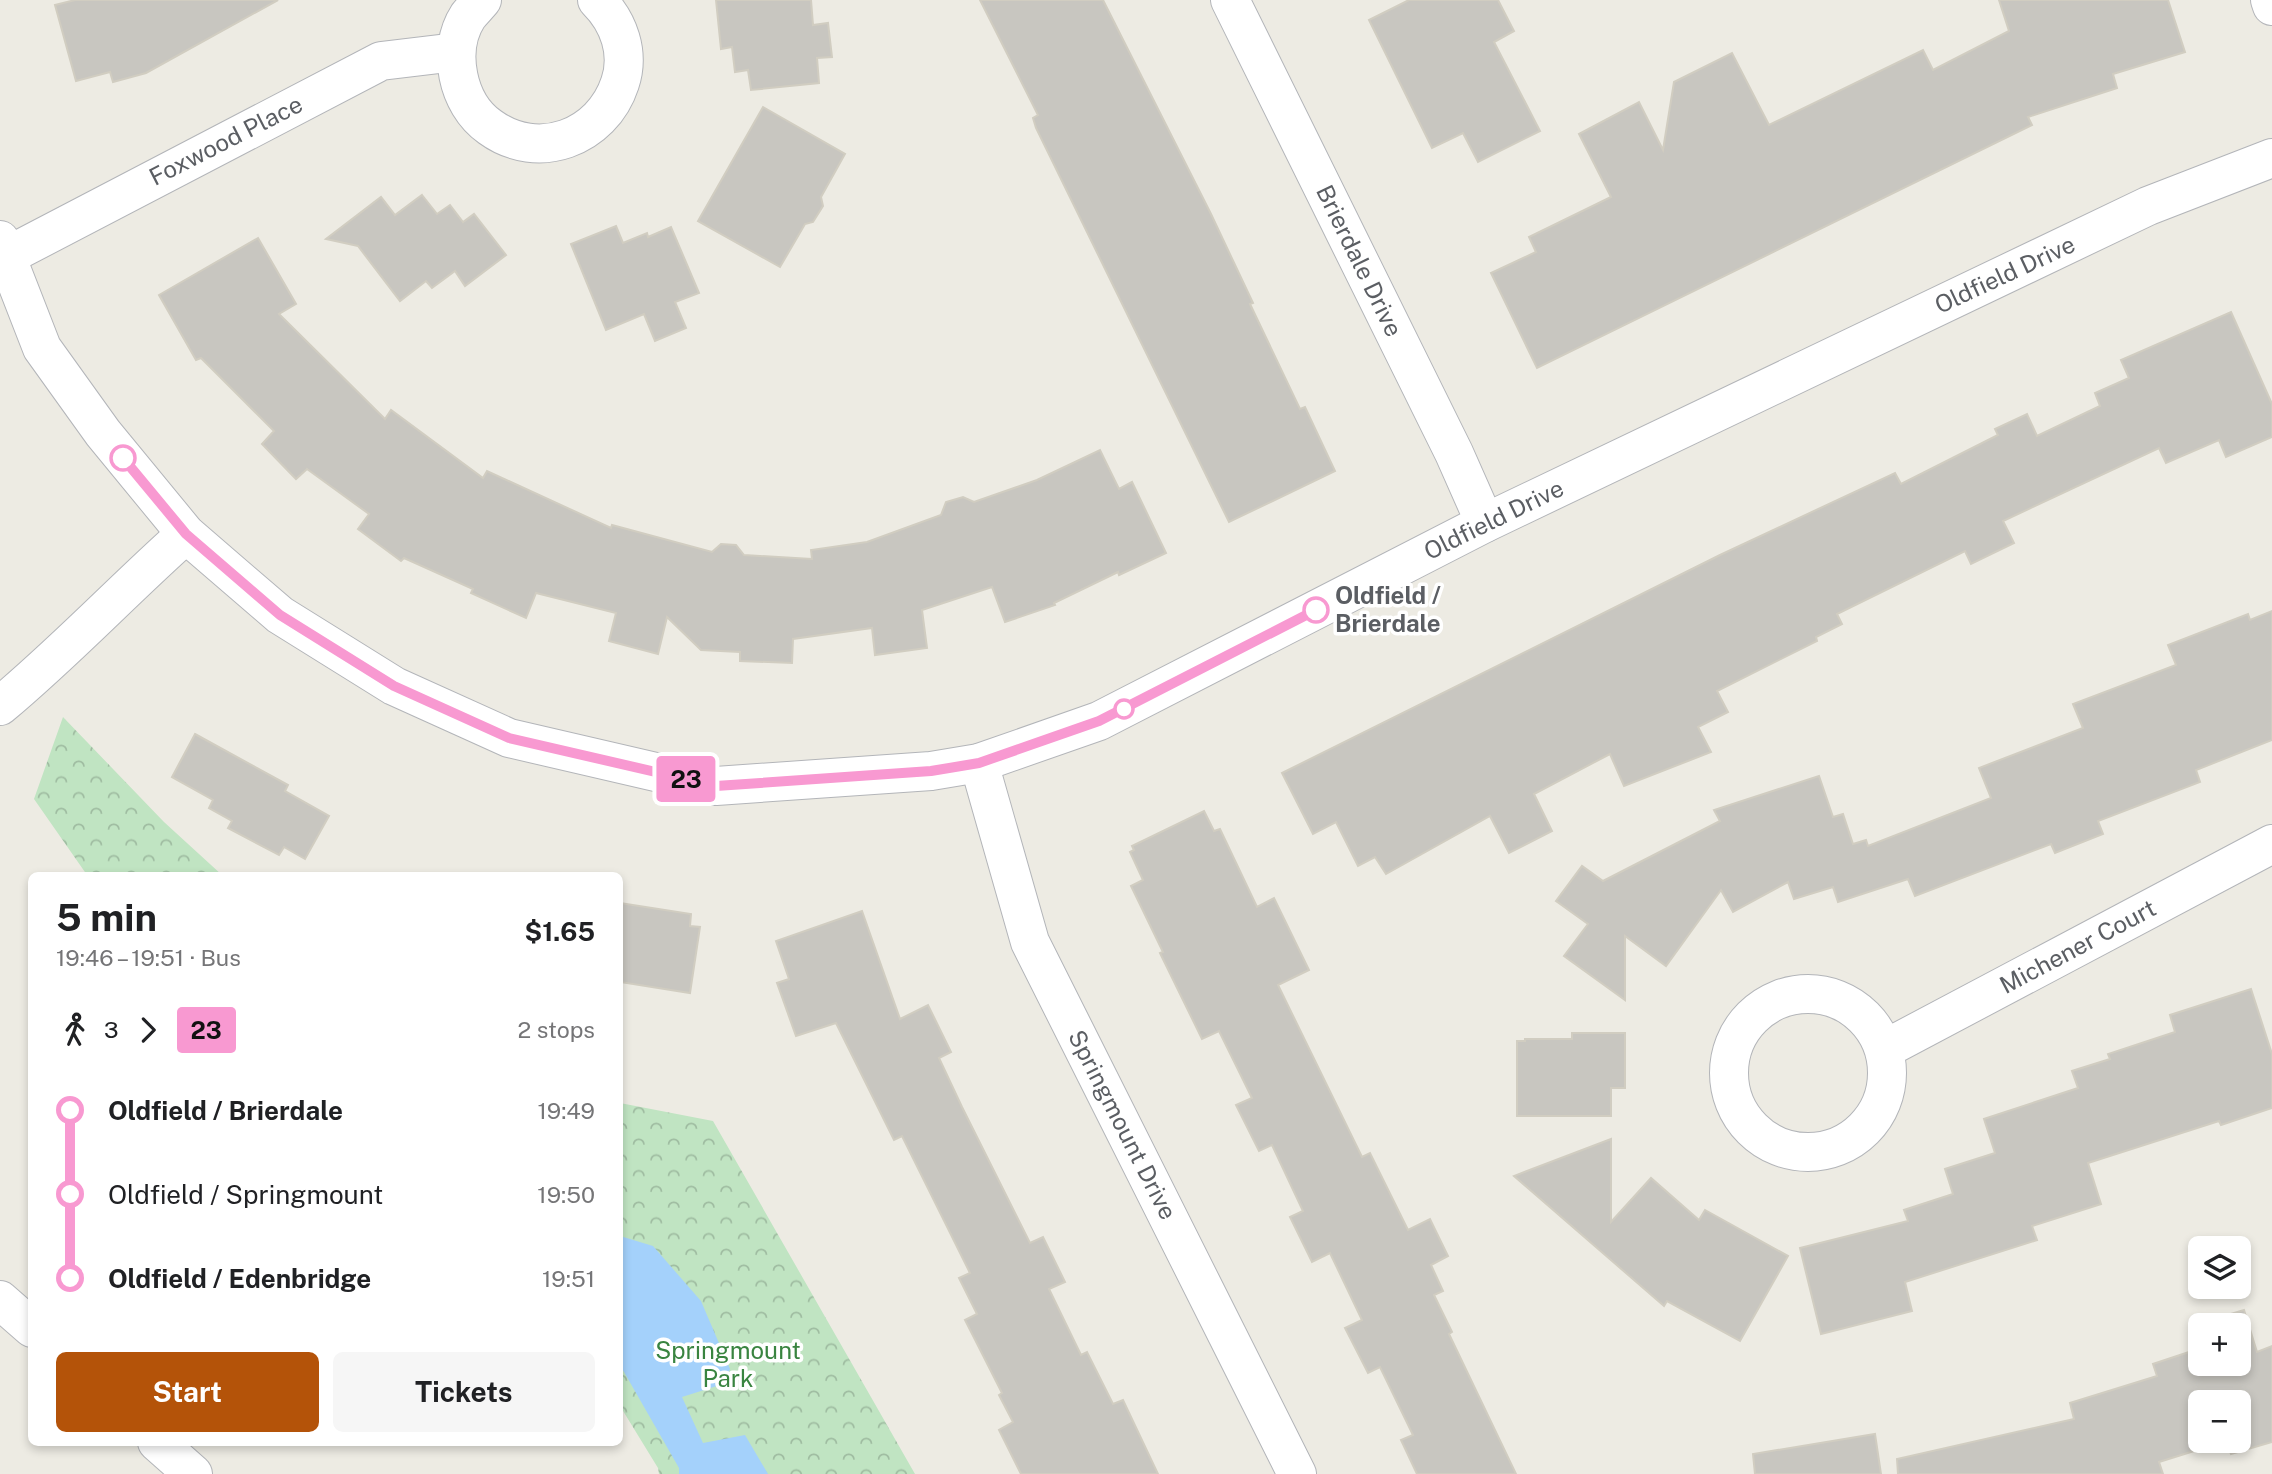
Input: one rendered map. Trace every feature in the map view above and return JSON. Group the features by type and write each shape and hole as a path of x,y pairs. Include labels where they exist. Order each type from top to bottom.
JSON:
{"street":[{"path":"482,0 467,18 456,51 458,80 470,107 490,127 523,142 553,143 571,137 596,123 614,101 624,71 622,41 610,13 597,0"},
{"name":"Brierdale Drive","path":"1230,0 1454,453 1485,523"},
{"path":"2270,0 2272,6"},
{"name":"Foxwood Place","path":"3,248 381,61 456,51"},
{"name":"Oldfield Drive","path":"3,248 42,348 103,433 186,534 280,615 394,686 509,738 716,786 931,771 979,763 1099,721 1485,523 2148,206 2272,158"},
{"path":"0,705 44,669 186,534"},
{"name":"Springmount Drive","path":"979,763 1030,942 1297,1474"},
{"name":"Michener Court","path":"1885,1049 2272,844"},
{"path":"1803,993 1831,996 1856,1009 1875,1029 1885,1049 1888,1078 1882,1105 1858,1135 1834,1149 1801,1152 1774,1146 1745,1123 1732,1099 1728,1064 1736,1038 1753,1015 1775,1000 1803,993"},
{"path":"0,1300 28,1324"},
{"path":"162,1446 193,1474"}],"green space":[{"path":"63,717 164,822 219,872 85,872 34,799"},
{"name":"Springmount Park","path":"623,1104 713,1121 915,1474 659,1474 658,1468 623,1411"}],"water":[{"path":"623,1237 653,1246 701,1301 730,1369 723,1384 682,1397 703,1443 745,1435 768,1474 679,1474 679,1468 623,1370"}],"building":[{"path":"75,0 278,0 146,73 113,82 110,72 76,81 55,5"},
{"path":"716,0 811,0 813,25 828,23 832,57 817,58 819,83 751,90 748,70 735,72 732,47 721,49"},
{"path":"980,0 1103,0 1211,214 1300,409 1305,407 1335,471 1229,522 1036,128 1033,118 1038,115"},
{"path":"1409,0 1498,0 1514,31 1494,42 1540,131 1478,162 1463,133 1432,148 1369,20"},
{"path":"1999,0 2168,0 2185,52 2113,74 2117,88 2028,117 2032,125 1537,368 1491,273 1536,252 1529,237 1611,197 1579,134 1639,102 1663,150 1674,82 1732,53 1769,125 1923,50 1933,70 2009,31"},
{"path":"763,107 845,154 821,197 823,206 813,222 805,224 780,267 698,221"},
{"path":"422,195 437,214 450,205 463,222 474,214 506,255 465,286 455,271 432,288 426,281 400,301 358,246 326,239 381,197 395,215"},
{"path":"616,226 623,243 647,233 648,237 671,227 699,293 675,302 686,328 655,341 644,314 606,330 571,244"},
{"path":"258,238 296,304 279,314 385,419 391,410 483,478 487,471 611,528 612,525 712,552 721,544 736,545 744,555 812,559 811,550 867,542 941,515 946,502 963,497 974,502 1037,480 1100,450 1119,489 1132,482 1166,553 1119,575 1118,572 1054,603 1055,605 1005,622 992,587 922,610 927,648 875,655 872,628 793,639 792,663 740,661 740,652 701,650 667,617 658,654 609,641 616,613 536,593 526,618 471,593 473,589 404,558 401,561 358,529 369,514 307,469 296,479 262,444 274,431 201,358 196,360 159,295"},
{"path":"2231,312 2272,404 2272,437 2226,457 2219,440 2166,463 2159,448 2003,521 2014,543 1971,564 1965,551 1837,614 1842,624 1816,637 1817,641 1717,691 1728,712 1698,727 1711,752 1624,786 1610,754 1534,794 1552,831 1509,853 1490,816 1386,874 1375,857 1358,866 1336,822 1313,834 1282,773 1720,555 1895,473 1901,484 1998,435 1995,429 2027,414 2037,436 2100,406 2095,393 2129,378 2121,360"},
{"path":"2272,611 2272,740 2196,770 2200,782 2098,821 2103,834 2055,853 2051,844 1915,896 1908,879 1838,902 1833,887 1794,899 1788,882 1733,912 1721,890 1666,966 1625,936 1625,1000 1564,956 1588,924 1556,901 1582,866 1603,881 1720,821 1714,810 1819,776 1833,817 1843,814 1853,844 1866,840 1868,846 1991,798 1979,768 2083,728 2073,704 2176,665 2168,645 2248,614 2250,620"},
{"path":"195,734 288,785 285,791 329,816 305,859 284,847 279,855 228,828 232,821 209,808 213,800 172,777"},
{"path":"1204,811 1214,831 1220,829 1257,907 1274,898 1309,970 1278,985 1362,1157 1370,1153 1408,1230 1430,1219 1448,1256 1431,1265 1443,1291 1434,1295 1452,1332 1449,1334 1516,1474 1417,1474 1401,1440 1413,1435 1380,1367 1368,1373 1345,1328 1362,1320 1330,1253 1312,1262 1290,1217 1303,1211 1272,1145 1259,1151 1236,1105 1252,1098 1219,1031 1202,1039 1160,953 1163,952 1131,886 1143,880 1130,852 1134,850 1132,846"},
{"path":"623,903 691,914 690,926 700,927 690,993 623,982"},
{"path":"862,911 900,1019 928,1005 951,1052 939,1058 962,1107 1030,1243 1043,1237 1065,1282 1049,1289 1081,1355 1087,1352 1113,1404 1123,1400 1158,1474 1021,1474 999,1430 1013,1422 999,1395 1002,1393 965,1320 977,1314 959,1278 970,1273 902,1136 894,1140 836,1023 796,1036 777,983 789,979 776,941"},
{"path":"2251,989 2272,1054 2272,1108 2221,1125 2219,1121 2088,1163 2101,1204 2032,1226 2037,1240 1905,1282 1912,1311 1821,1334 1800,1248 1908,1221 1904,1210 1953,1194 1945,1169 1995,1153 1984,1119 2078,1088 2072,1071 2110,1059 2108,1054 2175,1032 2170,1015"},
{"path":"1572,1033 1625,1033 1625,1088 1611,1088 1611,1116 1517,1116 1517,1041 1572,1039"},
{"path":"1611,1139 1611,1222 1651,1178 1699,1220 1705,1210 1788,1256 1740,1341 1667,1301 1664,1306 1514,1176"},
{"path":"2251,1333 2257,1352 2272,1346 2272,1442 2251,1448 2251,1390 2188,1390 2188,1453 2159,1462 2163,1474 1898,1474 1897,1459 2074,1419 2070,1403 2157,1376 2153,1364 2188,1352 2188,1376 2251,1376"},
{"path":"1875,1434 1881,1474 1755,1474 1753,1454"}],"bus line":[{"name":"23","path":"123,458 186,534 280,615 394,686 509,738 716,786 931,771 979,763 1099,721 1316,610"}],"place":[{"name":"Oldfield / Brierdale","path":"1316,610"}]}
